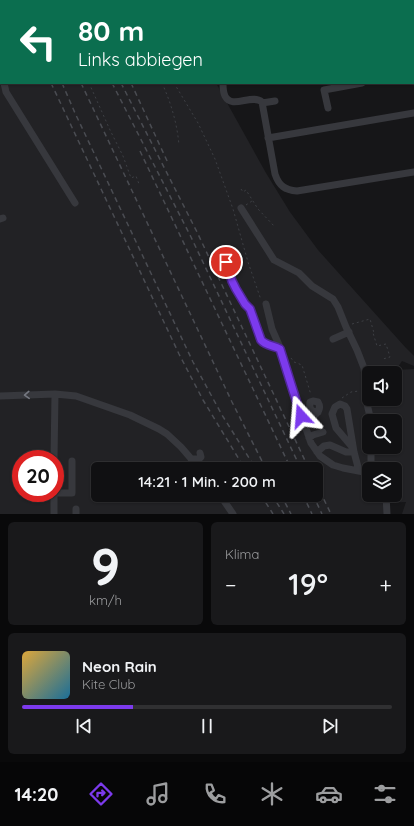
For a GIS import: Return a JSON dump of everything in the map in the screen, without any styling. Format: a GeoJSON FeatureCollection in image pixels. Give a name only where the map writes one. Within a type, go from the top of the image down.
{"type":"FeatureCollection","features":[{"type":"Feature","properties":{"kind":"street"},"geometry":{"type":"LineString","coordinates":[[4,84],[6,92],[75,203]]}},
{"type":"Feature","properties":{"kind":"street"},"geometry":{"type":"LineString","coordinates":[[223,84],[224,95],[227,100],[230,101],[237,102],[255,99],[262,103],[275,101]]}},
{"type":"Feature","properties":{"kind":"street"},"geometry":{"type":"LineString","coordinates":[[328,108],[324,90],[357,84]]}},
{"type":"Feature","properties":{"kind":"street"},"geometry":{"type":"LineString","coordinates":[[262,103],[276,178],[285,188],[297,191],[414,172]]}},
{"type":"Feature","properties":{"kind":"street"},"geometry":{"type":"LineString","coordinates":[[268,138],[414,113]]}},
{"type":"Feature","properties":{"kind":"street"},"geometry":{"type":"LineString","coordinates":[[241,208],[274,260],[299,272],[312,286],[329,296],[336,303],[363,366]]}},
{"type":"Feature","properties":{"kind":"street"},"geometry":{"type":"LineString","coordinates":[[226,262],[232,281],[240,297],[250,309],[261,340],[264,344],[275,346],[280,349]]}},
{"type":"Feature","properties":{"kind":"street"},"geometry":{"type":"LineString","coordinates":[[266,304],[272,329],[280,349],[303,422],[309,438],[317,452],[333,465],[362,472]]}},
{"type":"Feature","properties":{"kind":"street"},"geometry":{"type":"LineString","coordinates":[[333,339],[348,332]]}},
{"type":"Feature","properties":{"kind":"street"},"geometry":{"type":"LineString","coordinates":[[54,394],[54,450]]}},
{"type":"Feature","properties":{"kind":"street"},"geometry":{"type":"LineString","coordinates":[[0,396],[54,394],[76,396],[159,428],[171,437],[193,462]]}},
{"type":"Feature","properties":{"kind":"street"},"geometry":{"type":"LineString","coordinates":[[303,422],[310,419],[318,412],[320,408],[320,404],[316,400],[313,401]]}},
{"type":"Feature","properties":{"kind":"street"},"geometry":{"type":"LineString","coordinates":[[354,450],[336,428],[332,414],[333,410],[342,404],[346,409],[359,471]]}},
{"type":"Feature","properties":{"kind":"street"},"geometry":{"type":"LineString","coordinates":[[309,438],[323,432]]}},
{"type":"Feature","properties":{"kind":"street"},"geometry":{"type":"LineString","coordinates":[[317,452],[324,446],[330,445],[346,452],[354,450]]}},
{"type":"Feature","properties":{"kind":"street"},"geometry":{"type":"LineString","coordinates":[[190,459],[200,458],[200,453]]}},
{"type":"Feature","properties":{"kind":"street"},"geometry":{"type":"LineString","coordinates":[[64,493],[72,493],[72,461]]}},
{"type":"Feature","properties":{"kind":"street"},"geometry":{"type":"LineString","coordinates":[[54,502],[54,514]]}},
{"type":"Feature","properties":{"kind":"street"},"geometry":{"type":"LineString","coordinates":[[225,502],[233,514]]}},
{"type":"Feature","properties":{"kind":"street"},"geometry":{"type":"LineString","coordinates":[[386,502],[387,514]]}},
{"type":"Feature","properties":{"kind":"path"},"geometry":{"type":"LineString","coordinates":[[89,84],[132,178],[136,176],[139,184]]}},
{"type":"Feature","properties":{"kind":"path"},"geometry":{"type":"LineString","coordinates":[[162,84],[173,112],[179,145]]}},
{"type":"Feature","properties":{"kind":"path"},"geometry":{"type":"LineString","coordinates":[[175,84],[198,123],[215,159],[233,209],[261,302],[266,304]]}},
{"type":"Feature","properties":{"kind":"path"},"geometry":{"type":"LineString","coordinates":[[241,189],[243,192],[246,190],[258,209],[275,227]]}},
{"type":"Feature","properties":{"kind":"path"},"geometry":{"type":"LineString","coordinates":[[353,324],[370,319],[374,333],[372,333],[372,335],[376,346],[386,344],[390,357],[383,359]]}},
{"type":"Feature","properties":{"kind":"path"},"geometry":{"type":"LineString","coordinates":[[290,357],[294,362],[302,365],[313,401]]}},
{"type":"Feature","properties":{"kind":"path"},"geometry":{"type":"LineString","coordinates":[[337,406],[343,396],[362,389]]}},
{"type":"Feature","properties":{"kind":"shaded area"},"geometry":{"type":"Polygon","coordinates":[[[0,84],[217,84],[266,173],[290,212],[318,250],[414,356],[414,366],[402,361],[399,366],[362,366],[362,406],[402,406],[402,370],[414,369],[414,514],[402,514],[406,502],[384,503],[385,514],[0,514],[0,84]]]}},
{"type":"Feature","properties":{"kind":"railway"},"geometry":{"type":"LineString","coordinates":[[51,84],[179,354],[203,400],[241,462]]}},
{"type":"Feature","properties":{"kind":"railway"},"geometry":{"type":"LineString","coordinates":[[62,84],[193,362],[222,415],[252,462]]}},
{"type":"Feature","properties":{"kind":"railway"},"geometry":{"type":"LineString","coordinates":[[81,84],[232,402],[262,462]]}},
{"type":"Feature","properties":{"kind":"railway"},"geometry":{"type":"LineString","coordinates":[[113,84],[191,237],[298,462]]}},
{"type":"Feature","properties":{"kind":"railway"},"geometry":{"type":"LineString","coordinates":[[122,84],[197,232],[306,462]]}},
{"type":"Feature","properties":{"kind":"railway"},"geometry":{"type":"LineString","coordinates":[[131,84],[168,163]]}},
{"type":"Feature","properties":{"kind":"railway"},"geometry":{"type":"LineString","coordinates":[[140,151],[288,462]]}},
{"type":"Feature","properties":{"kind":"railway"},"geometry":{"type":"LineString","coordinates":[[323,497],[331,514]]}},
{"type":"Feature","properties":{"kind":"railway"},"geometry":{"type":"LineString","coordinates":[[265,502],[273,514]]}},
{"type":"Feature","properties":{"kind":"railway"},"geometry":{"type":"LineString","coordinates":[[276,502],[284,514]]}},
{"type":"Feature","properties":{"kind":"railway"},"geometry":{"type":"LineString","coordinates":[[285,502],[291,514]]}},
{"type":"Feature","properties":{"kind":"railway"},"geometry":{"type":"LineString","coordinates":[[306,502],[312,514]]}},
{"type":"Feature","properties":{"kind":"railway"},"geometry":{"type":"LineString","coordinates":[[316,502],[322,514]]}},
{"type":"Feature","properties":{"kind":"route"},"geometry":{"type":"LineString","coordinates":[[226,262],[232,281],[240,297],[250,309],[261,340],[264,344],[275,346],[280,349],[301,416]]}}]}
